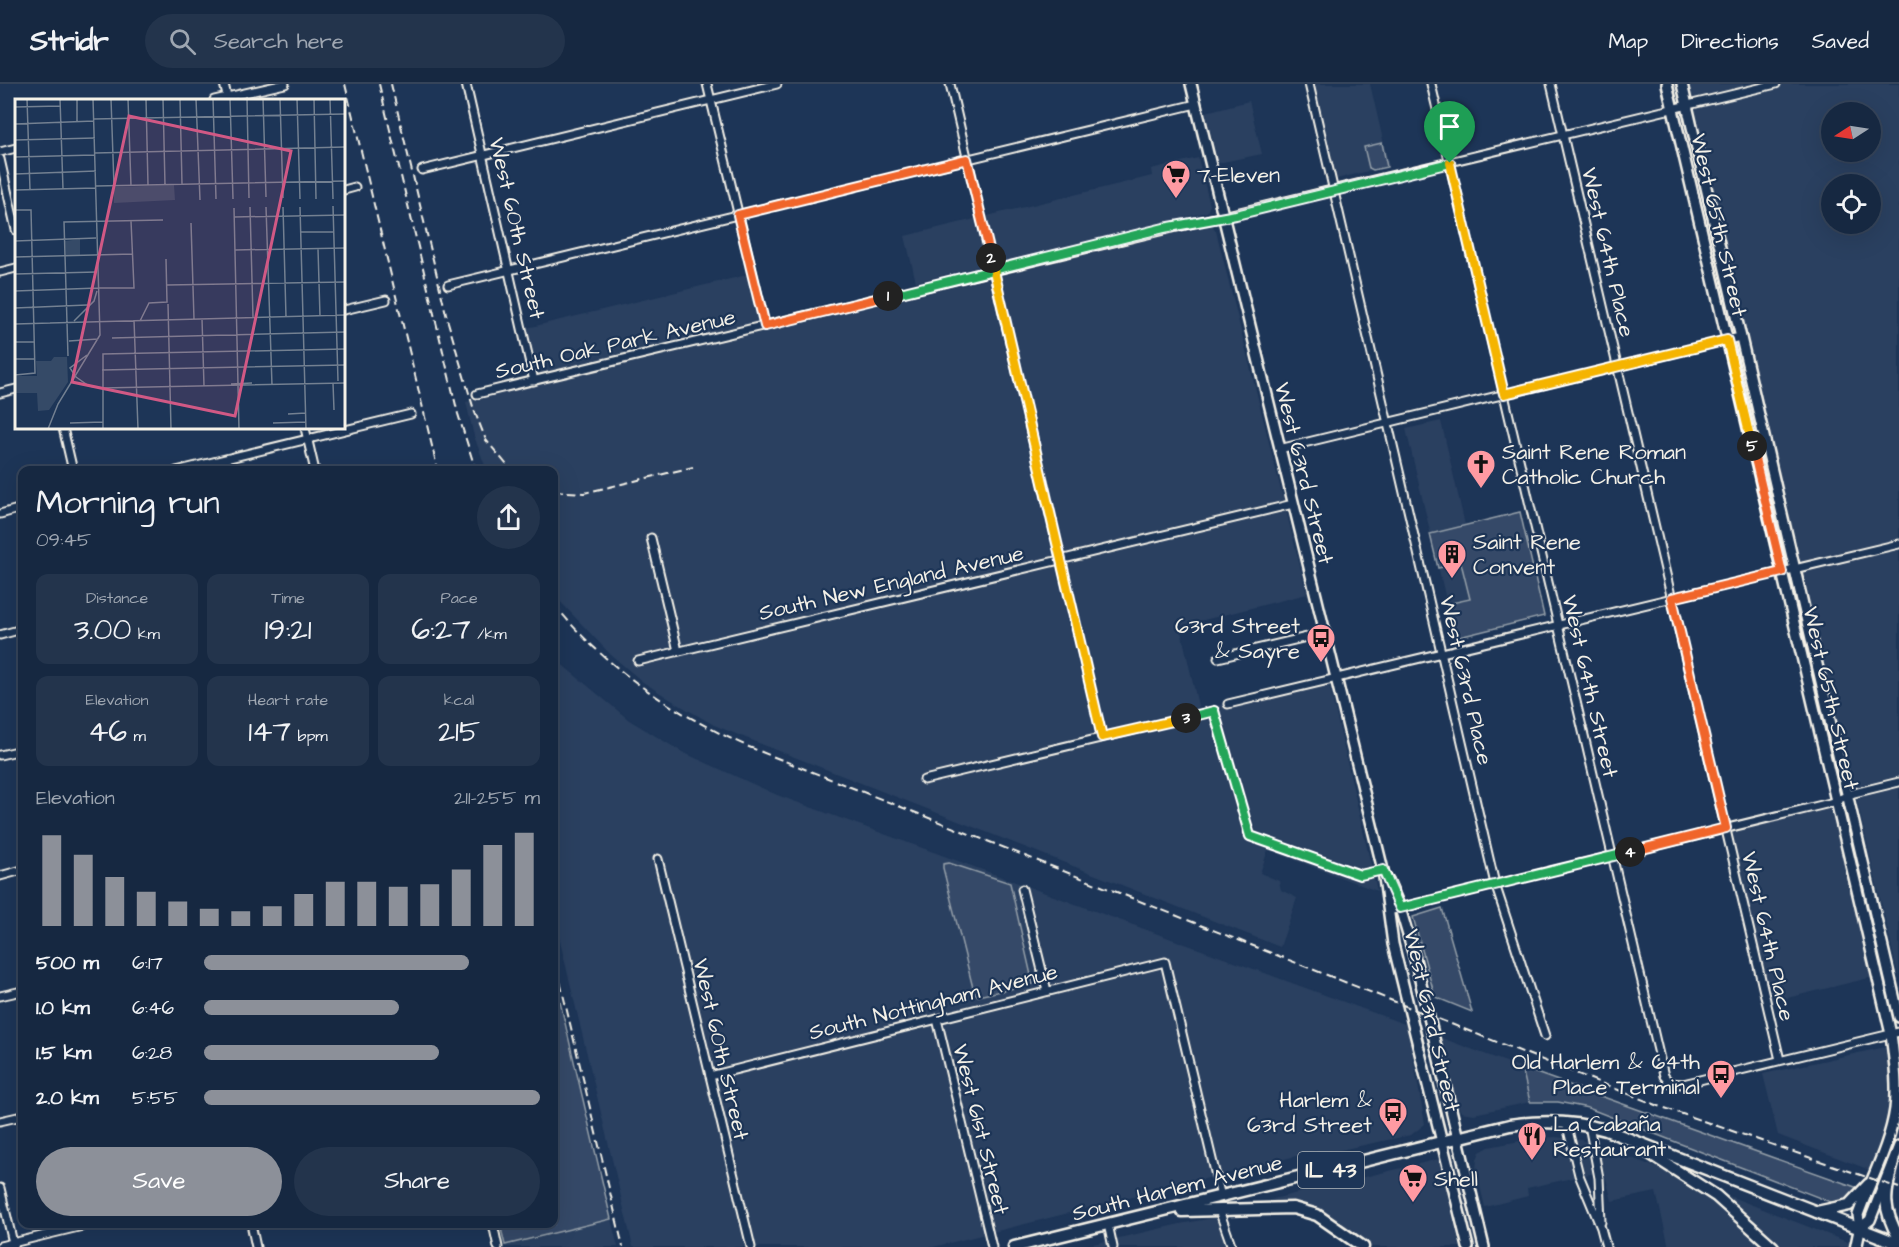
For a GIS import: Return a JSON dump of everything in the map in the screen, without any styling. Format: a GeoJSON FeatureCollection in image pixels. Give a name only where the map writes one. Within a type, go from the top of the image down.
{"type":"FeatureCollection","features":[{"type":"Feature","properties":{"kind":"main road","name":"South Harlem Avenue"},"geometry":{"type":"LineString","coordinates":[[1014,1247],[1510,1125],[1566,1122],[1588,1125],[1626,1138],[1899,1244]]}},
{"type":"Feature","properties":{"kind":"main road"},"geometry":{"type":"LineString","coordinates":[[1626,1138],[1716,1196],[1773,1247]]}},
{"type":"Feature","properties":{"kind":"main road"},"geometry":{"type":"LineString","coordinates":[[1893,1163],[1885,1203],[1886,1214],[1899,1238]]}},
{"type":"Feature","properties":{"kind":"main road"},"geometry":{"type":"LineString","coordinates":[[1817,1212],[1849,1204],[1869,1184]]}},
{"type":"Feature","properties":{"kind":"main road"},"geometry":{"type":"LineString","coordinates":[[1158,1212],[1281,1207],[1305,1211],[1330,1223],[1363,1247]]}},
{"type":"Feature","properties":{"kind":"main road"},"geometry":{"type":"LineString","coordinates":[[1856,1247],[1860,1228]]}},
{"type":"Feature","properties":{"kind":"street"},"geometry":{"type":"LineString","coordinates":[[224,84],[227,99],[285,84]]}},
{"type":"Feature","properties":{"kind":"street","name":"West 60th Street"},"geometry":{"type":"LineString","coordinates":[[466,84],[534,381]]}},
{"type":"Feature","properties":{"kind":"street"},"geometry":{"type":"LineString","coordinates":[[707,84],[765,326]]}},
{"type":"Feature","properties":{"kind":"street"},"geometry":{"type":"LineString","coordinates":[[422,170],[777,84]]}},
{"type":"Feature","properties":{"kind":"street"},"geometry":{"type":"LineString","coordinates":[[950,84],[1102,737]]}},
{"type":"Feature","properties":{"kind":"street","name":"West 63rd Street"},"geometry":{"type":"LineString","coordinates":[[1191,84],[1383,870],[1388,911],[1441,1143],[1468,1247]]}},
{"type":"Feature","properties":{"kind":"street","name":"West 63rd Place"},"geometry":{"type":"LineString","coordinates":[[1309,84],[1495,884],[1545,1036]]}},
{"type":"Feature","properties":{"kind":"street","name":"West 64th Street"},"geometry":{"type":"LineString","coordinates":[[1431,84],[1664,1076],[1670,1083],[1683,1084],[1780,1060]]}},
{"type":"Feature","properties":{"kind":"street","name":"West 64th Place"},"geometry":{"type":"LineString","coordinates":[[1551,84],[1780,1060]]}},
{"type":"Feature","properties":{"kind":"street","name":"West 65th Street"},"geometry":{"type":"LineString","coordinates":[[1667,84],[1836,801],[1895,1033],[1895,1109],[1858,1215],[1860,1228]]}},
{"type":"Feature","properties":{"kind":"street","name":"West 65th Street"},"geometry":{"type":"LineString","coordinates":[[1682,84],[1899,1017]]}},
{"type":"Feature","properties":{"kind":"street","name":"South Oak Park Avenue"},"geometry":{"type":"LineString","coordinates":[[477,394],[1776,84]]}},
{"type":"Feature","properties":{"kind":"street"},"geometry":{"type":"LineString","coordinates":[[448,285],[1196,104]]}},
{"type":"Feature","properties":{"kind":"street"},"geometry":{"type":"LineString","coordinates":[[0,152],[15,148]]}},
{"type":"Feature","properties":{"kind":"street"},"geometry":{"type":"LineString","coordinates":[[0,159],[15,226]]}},
{"type":"Feature","properties":{"kind":"street"},"geometry":{"type":"LineString","coordinates":[[345,190],[356,187]]}},
{"type":"Feature","properties":{"kind":"street"},"geometry":{"type":"LineString","coordinates":[[0,272],[15,268]]}},
{"type":"Feature","properties":{"kind":"street"},"geometry":{"type":"LineString","coordinates":[[345,310],[386,300]]}},
{"type":"Feature","properties":{"kind":"street"},"geometry":{"type":"LineString","coordinates":[[1279,449],[1740,336]]}},
{"type":"Feature","properties":{"kind":"street"},"geometry":{"type":"LineString","coordinates":[[0,393],[15,389]]}},
{"type":"Feature","properties":{"kind":"street"},"geometry":{"type":"LineString","coordinates":[[197,466],[411,414]]}},
{"type":"Feature","properties":{"kind":"street"},"geometry":{"type":"LineString","coordinates":[[63,429],[72,466]]}},
{"type":"Feature","properties":{"kind":"street"},"geometry":{"type":"LineString","coordinates":[[305,429],[314,466]]}},
{"type":"Feature","properties":{"kind":"street","name":"South New England Avenue"},"geometry":{"type":"LineString","coordinates":[[638,661],[1293,504]]}},
{"type":"Feature","properties":{"kind":"street"},"geometry":{"type":"LineString","coordinates":[[0,514],[18,509]]}},
{"type":"Feature","properties":{"kind":"street"},"geometry":{"type":"LineString","coordinates":[[651,538],[678,651]]}},
{"type":"Feature","properties":{"kind":"street"},"geometry":{"type":"LineString","coordinates":[[1227,704],[1899,544]]}},
{"type":"Feature","properties":{"kind":"street"},"geometry":{"type":"LineString","coordinates":[[0,635],[18,630]]}},
{"type":"Feature","properties":{"kind":"street"},"geometry":{"type":"LineString","coordinates":[[1218,658],[1324,633]]}},
{"type":"Feature","properties":{"kind":"street"},"geometry":{"type":"LineString","coordinates":[[924,780],[1214,711],[1250,836],[1360,875],[1383,870]]}},
{"type":"Feature","properties":{"kind":"street"},"geometry":{"type":"LineString","coordinates":[[0,755],[18,751]]}},
{"type":"Feature","properties":{"kind":"street"},"geometry":{"type":"LineString","coordinates":[[1388,911],[1836,801],[1899,782]]}},
{"type":"Feature","properties":{"kind":"street","name":"West 60th Street"},"geometry":{"type":"LineString","coordinates":[[658,859],[751,1247]]}},
{"type":"Feature","properties":{"kind":"street","name":"West 63rd Street"},"geometry":{"type":"LineString","coordinates":[[1383,870],[1400,908],[1415,959],[1484,1247]]}},
{"type":"Feature","properties":{"kind":"street"},"geometry":{"type":"LineString","coordinates":[[0,876],[18,871]]}},
{"type":"Feature","properties":{"kind":"street"},"geometry":{"type":"LineString","coordinates":[[1022,889],[1047,991]]}},
{"type":"Feature","properties":{"kind":"street","name":"South Nottingham Avenue"},"geometry":{"type":"LineString","coordinates":[[710,1076],[1165,962],[1221,1197]]}},
{"type":"Feature","properties":{"kind":"street"},"geometry":{"type":"LineString","coordinates":[[0,996],[18,992]]}},
{"type":"Feature","properties":{"kind":"street","name":"West 61st Street"},"geometry":{"type":"LineString","coordinates":[[937,1019],[992,1247]]}},
{"type":"Feature","properties":{"kind":"street"},"geometry":{"type":"LineString","coordinates":[[1780,1060],[1895,1033]]}},
{"type":"Feature","properties":{"kind":"street"},"geometry":{"type":"LineString","coordinates":[[0,1121],[18,1117]]}},
{"type":"Feature","properties":{"kind":"street"},"geometry":{"type":"LineString","coordinates":[[1566,1122],[1579,1175],[1601,1228],[1606,1247]]}},
{"type":"Feature","properties":{"kind":"street"},"geometry":{"type":"LineString","coordinates":[[1588,1125],[1599,1178],[1601,1228]]}},
{"type":"Feature","properties":{"kind":"street"},"geometry":{"type":"LineString","coordinates":[[1860,1228],[1870,1220],[1899,1146]]}},
{"type":"Feature","properties":{"kind":"street"},"geometry":{"type":"LineString","coordinates":[[0,1188],[13,1245]]}},
{"type":"Feature","properties":{"kind":"street"},"geometry":{"type":"LineString","coordinates":[[1219,1210],[1232,1247]]}},
{"type":"Feature","properties":{"kind":"street"},"geometry":{"type":"LineString","coordinates":[[1108,1224],[1113,1247]]}},
{"type":"Feature","properties":{"kind":"street"},"geometry":{"type":"LineString","coordinates":[[0,1246],[13,1245],[77,1228]]}},
{"type":"Feature","properties":{"kind":"street"},"geometry":{"type":"LineString","coordinates":[[252,1228],[256,1247]]}},
{"type":"Feature","properties":{"kind":"street"},"geometry":{"type":"LineString","coordinates":[[494,1228],[498,1247]]}},
{"type":"Feature","properties":{"kind":"shaded area"},"geometry":{"type":"Polygon","coordinates":[[[1314,84],[1370,84],[1389,166],[1336,179],[1314,84]]]}},
{"type":"Feature","properties":{"kind":"shaded area"},"geometry":{"type":"Polygon","coordinates":[[[1687,84],[1899,84],[1899,978],[1687,84]]]}},
{"type":"Feature","properties":{"kind":"shaded area"},"geometry":{"type":"Polygon","coordinates":[[[1249,101],[1262,154],[1218,163],[1206,112],[1249,101]]]}},
{"type":"Feature","properties":{"kind":"shaded area"},"geometry":{"type":"Polygon","coordinates":[[[1382,143],[1387,167],[1373,170],[1369,168],[1364,147],[1382,143]]]}},
{"type":"Feature","properties":{"kind":"shaded area"},"geometry":{"type":"Polygon","coordinates":[[[1198,158],[1210,205],[1207,212],[916,282],[905,236],[1152,176],[1151,169],[1198,158]]]}},
{"type":"Feature","properties":{"kind":"shaded area"},"geometry":{"type":"Polygon","coordinates":[[[1206,224],[1212,225],[1216,231],[1307,594],[1180,626],[1199,710],[1328,679],[1377,891],[1268,850],[1260,873],[1279,881],[1281,890],[1297,898],[1280,947],[714,725],[643,682],[611,655],[558,599],[558,466],[485,466],[474,436],[466,402],[1206,224]]]}},
{"type":"Feature","properties":{"kind":"shaded area"},"geometry":{"type":"Polygon","coordinates":[[[751,274],[762,320],[535,376],[523,329],[751,274]]]}},
{"type":"Feature","properties":{"kind":"shaded area"},"geometry":{"type":"Polygon","coordinates":[[[1441,421],[1465,525],[1520,512],[1544,616],[1455,638],[1406,429],[1441,421]]]}},
{"type":"Feature","properties":{"kind":"shaded area"},"geometry":{"type":"Polygon","coordinates":[[[1520,512],[1544,616],[1455,638],[1447,604],[1470,599],[1461,563],[1438,568],[1430,534],[1520,512]]]}},
{"type":"Feature","properties":{"kind":"shaded area"},"geometry":{"type":"Polygon","coordinates":[[[558,661],[629,720],[682,752],[777,795],[1407,1025],[1425,1124],[1411,1135],[1317,1155],[1316,1151],[933,1247],[633,1247],[558,933],[558,661]]]}},
{"type":"Feature","properties":{"kind":"shaded area"},"geometry":{"type":"Polygon","coordinates":[[[1834,807],[1873,977],[1771,1002],[1730,833],[1834,807]]]}},
{"type":"Feature","properties":{"kind":"shaded area"},"geometry":{"type":"Polygon","coordinates":[[[949,863],[1010,883],[1033,984],[978,996],[974,992],[943,868],[943,864],[949,863]]]}},
{"type":"Feature","properties":{"kind":"shaded area"},"geometry":{"type":"Polygon","coordinates":[[[1442,908],[1472,1012],[1435,997],[1413,917],[1442,908]]]}},
{"type":"Feature","properties":{"kind":"shaded area"},"geometry":{"type":"Polygon","coordinates":[[[558,993],[611,1219],[505,1245],[501,1228],[558,1228],[558,993]]]}},
{"type":"Feature","properties":{"kind":"shaded area"},"geometry":{"type":"Polygon","coordinates":[[[1439,1037],[1522,1068],[1530,1102],[1474,1114],[1461,1112],[1453,1095],[1439,1037]]]}},
{"type":"Feature","properties":{"kind":"shaded area"},"geometry":{"type":"Polygon","coordinates":[[[1899,1044],[1899,1181],[1778,1135],[1763,1074],[1899,1044]]]}},
{"type":"Feature","properties":{"kind":"shaded area"},"geometry":{"type":"Polygon","coordinates":[[[1522,1068],[1858,1188],[1852,1199],[1833,1203],[1588,1108],[1558,1102],[1530,1102],[1522,1068]]]}},
{"type":"Feature","properties":{"kind":"shaded area"},"geometry":{"type":"Polygon","coordinates":[[[1555,1137],[1581,1140],[1606,1148],[1860,1247],[1669,1247],[1656,1192],[1612,1201],[1604,1171],[1527,1188],[1528,1196],[1485,1207],[1476,1170],[1480,1152],[1489,1147],[1555,1137]]]}},
{"type":"Feature","properties":{"kind":"shaded area"},"geometry":{"type":"Polygon","coordinates":[[[1439,1159],[1460,1247],[1370,1247],[1349,1231],[1300,1205],[1269,1200],[1439,1159]]]}},
{"type":"Feature","properties":{"kind":"shaded area"},"geometry":{"type":"Polygon","coordinates":[[[1224,1216],[1232,1247],[1080,1247],[1180,1224],[1224,1216]]]}},
{"type":"Feature","properties":{"kind":"shaded area"},"geometry":{"type":"Polygon","coordinates":[[[611,1219],[618,1247],[505,1247],[505,1245],[611,1219]]]}},
{"type":"Feature","properties":{"kind":"railway"},"geometry":{"type":"LineString","coordinates":[[345,84],[437,466]]}},
{"type":"Feature","properties":{"kind":"railway"},"geometry":{"type":"LineString","coordinates":[[379,84],[458,414],[474,466]]}},
{"type":"Feature","properties":{"kind":"railway"},"geometry":{"type":"LineString","coordinates":[[391,84],[448,322],[474,410],[486,440],[508,466]]}},
{"type":"Feature","properties":{"kind":"railway"},"geometry":{"type":"LineString","coordinates":[[558,491],[584,493],[693,467]]}},
{"type":"Feature","properties":{"kind":"railway"},"geometry":{"type":"LineString","coordinates":[[558,609],[596,649],[642,687],[694,719],[749,747],[1659,1106],[1899,1188]]}},
{"type":"Feature","properties":{"kind":"railway"},"geometry":{"type":"LineString","coordinates":[[558,973],[623,1247]]}},
{"type":"Feature","properties":{"kind":"place","name":"7-Eleven"},"geometry":{"type":"Point","coordinates":[1176,200]}},
{"type":"Feature","properties":{"kind":"place","name":"Saint Rene Roman Catholic Church"},"geometry":{"type":"Point","coordinates":[1481,490]}},
{"type":"Feature","properties":{"kind":"place","name":"Saint Rene Convent"},"geometry":{"type":"Point","coordinates":[1452,580]}},
{"type":"Feature","properties":{"kind":"place","name":"63rd Street & Sayre"},"geometry":{"type":"Point","coordinates":[1321,664]}},
{"type":"Feature","properties":{"kind":"place","name":"Old Harlem & 64th Place Terminal"},"geometry":{"type":"Point","coordinates":[1721,1100]}},
{"type":"Feature","properties":{"kind":"place","name":"Harlem & 63rd Street"},"geometry":{"type":"Point","coordinates":[1393,1138]}},
{"type":"Feature","properties":{"kind":"place","name":"La Cabaña Restaurant"},"geometry":{"type":"Point","coordinates":[1532,1162]}},
{"type":"Feature","properties":{"kind":"place","name":"Shell"},"geometry":{"type":"Point","coordinates":[1413,1204]}},
{"type":"Feature","properties":{"kind":"route"},"geometry":{"type":"LineString","coordinates":[[1450,163],[1236,215],[1164,228],[993,271],[986,273],[765,326],[738,215],[967,159],[993,271],[1002,305],[1102,737],[1214,711],[1250,836],[1360,875],[1383,870],[1400,908],[1726,828],[1672,598],[1782,572],[1727,340],[1504,394],[1450,163]]}}]}
